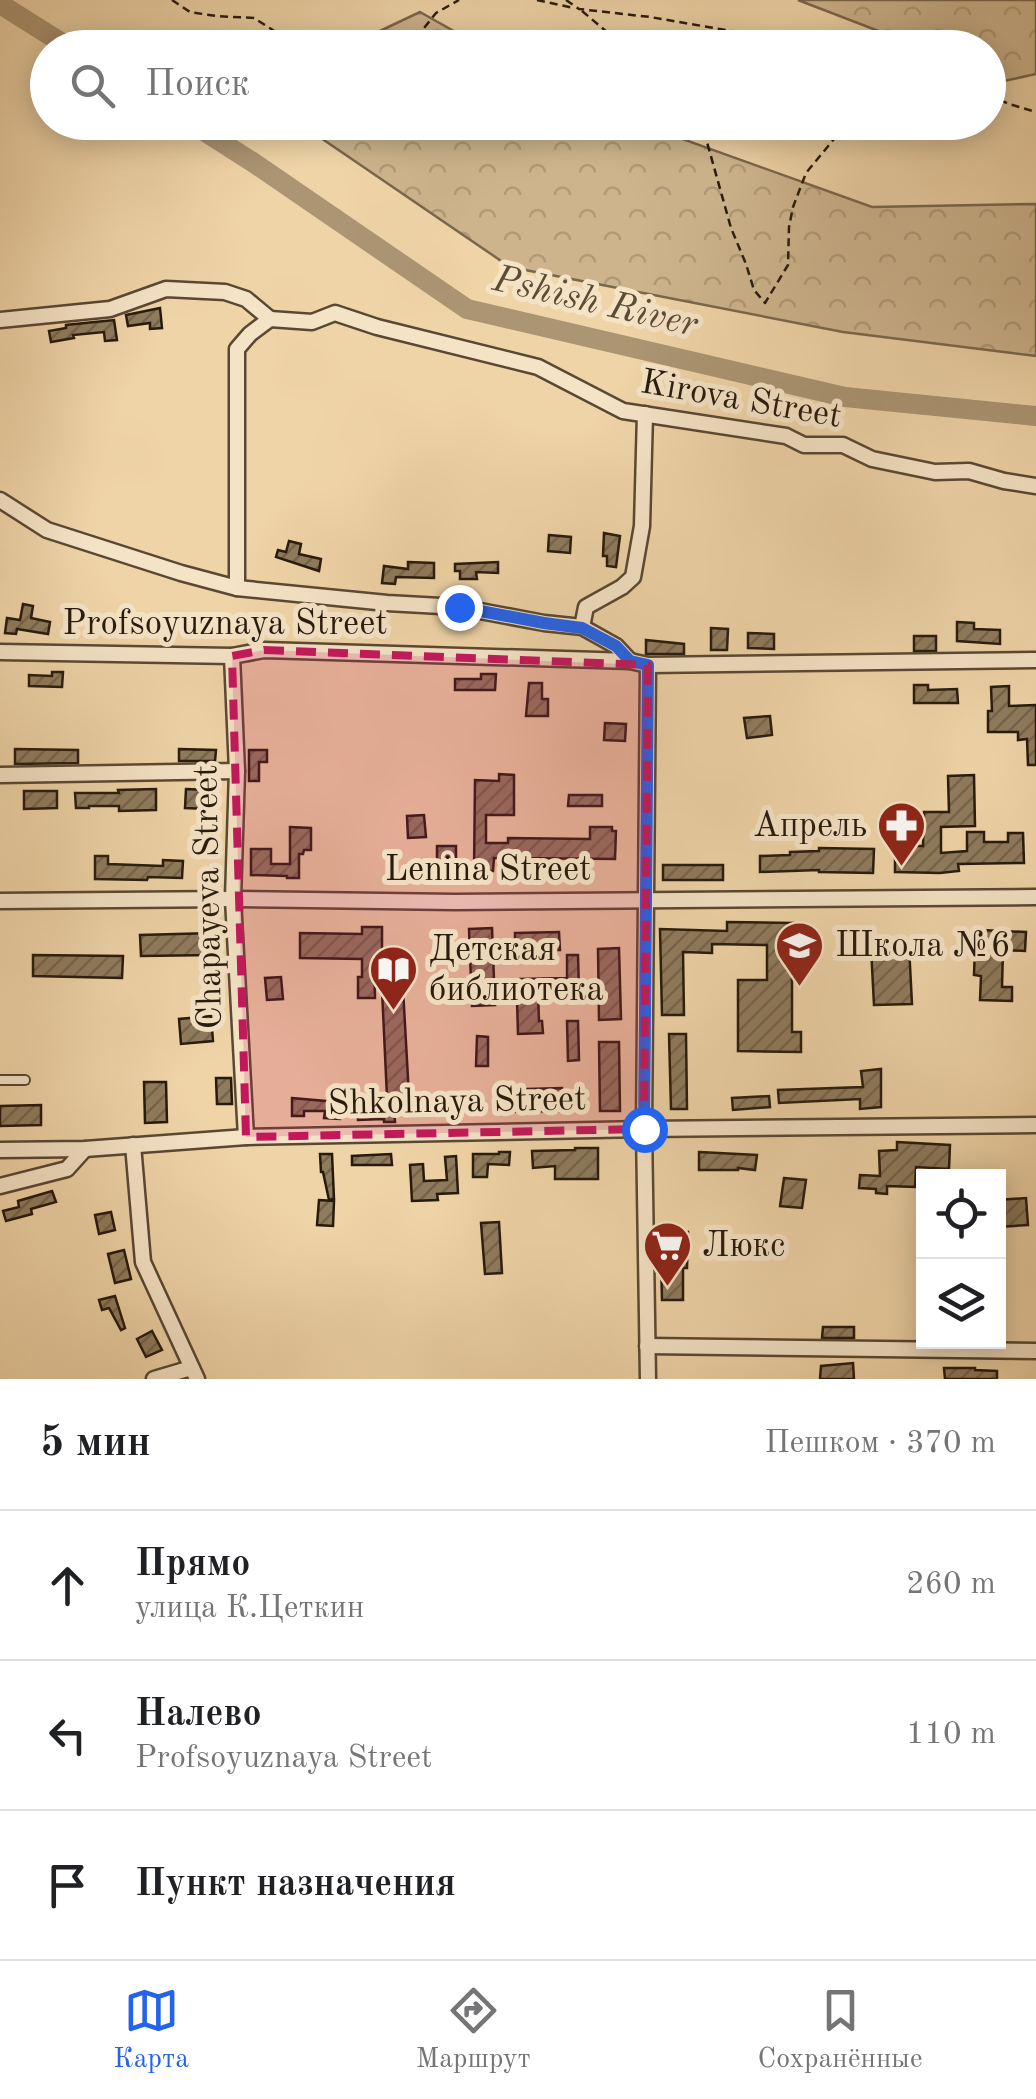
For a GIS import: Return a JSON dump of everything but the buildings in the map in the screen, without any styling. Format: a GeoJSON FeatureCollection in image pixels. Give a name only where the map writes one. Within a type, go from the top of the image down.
{"type":"FeatureCollection","features":[{"type":"Feature","properties":{"kind":"street"},"geometry":{"type":"LineString","coordinates":[[0,320],[110,308],[166,289],[225,292],[246,299],[270,318],[237,349],[237,588]]}},
{"type":"Feature","properties":{"kind":"street","name":"Kirova Street"},"geometry":{"type":"LineString","coordinates":[[270,318],[312,322],[335,313],[538,367],[623,411],[786,436],[804,445],[843,444],[872,459],[1036,486]]}},
{"type":"Feature","properties":{"kind":"street"},"geometry":{"type":"LineString","coordinates":[[582,628],[586,606],[633,577],[642,526],[645,414]]}},
{"type":"Feature","properties":{"kind":"street","name":"Profsoyuznaya Street"},"geometry":{"type":"LineString","coordinates":[[0,500],[47,530],[237,588],[459,607],[582,628],[616,646],[630,661]]}},
{"type":"Feature","properties":{"kind":"street","name":"Profsoyuznaya Street"},"geometry":{"type":"LineString","coordinates":[[0,652],[232,656],[264,650],[630,661],[648,665],[1036,660]]}},
{"type":"Feature","properties":{"kind":"street","name":"Chapayeva Street"},"geometry":{"type":"LineString","coordinates":[[232,656],[237,771],[234,898],[246,1136]]}},
{"type":"Feature","properties":{"kind":"street"},"geometry":{"type":"LineString","coordinates":[[648,665],[644,1129],[648,1379]]}},
{"type":"Feature","properties":{"kind":"street"},"geometry":{"type":"LineString","coordinates":[[0,774],[237,771]]}},
{"type":"Feature","properties":{"kind":"street","name":"Lenina Street"},"geometry":{"type":"LineString","coordinates":[[0,901],[1036,897]]}},
{"type":"Feature","properties":{"kind":"street","name":"Shkolnaya Street"},"geometry":{"type":"LineString","coordinates":[[0,1150],[85,1149],[246,1136],[1036,1125]]}},
{"type":"Feature","properties":{"kind":"street"},"geometry":{"type":"LineString","coordinates":[[133,1146],[142,1262],[194,1374],[154,1379]]}},
{"type":"Feature","properties":{"kind":"street"},"geometry":{"type":"LineString","coordinates":[[0,1186],[68,1170],[85,1149]]}},
{"type":"Feature","properties":{"kind":"street"},"geometry":{"type":"LineString","coordinates":[[647,1346],[1036,1351]]}},
{"type":"Feature","properties":{"kind":"lane"},"geometry":{"type":"LineString","coordinates":[[0,1080],[25,1080]]}},
{"type":"Feature","properties":{"kind":"path"},"geometry":{"type":"LineString","coordinates":[[172,0],[190,12],[254,18],[273,30]]}},
{"type":"Feature","properties":{"kind":"path"},"geometry":{"type":"LineString","coordinates":[[422,30],[436,13],[459,0]]}},
{"type":"Feature","properties":{"kind":"path"},"geometry":{"type":"LineString","coordinates":[[537,0],[725,30]]}},
{"type":"Feature","properties":{"kind":"path"},"geometry":{"type":"LineString","coordinates":[[566,0],[604,30]]}},
{"type":"Feature","properties":{"kind":"path"},"geometry":{"type":"LineString","coordinates":[[1006,103],[1036,112]]}},
{"type":"Feature","properties":{"kind":"path"},"geometry":{"type":"LineString","coordinates":[[706,140],[731,228],[754,290],[765,304],[788,265],[788,227],[806,172],[833,140]]}},
{"type":"Feature","properties":{"kind":"highlighted area"},"geometry":{"type":"Polygon","coordinates":[[[264,650],[648,665],[644,1129],[246,1137],[232,656],[264,650]]]}},
{"type":"Feature","properties":{"kind":"green space"},"geometry":{"type":"Polygon","coordinates":[[[798,0],[1036,0],[1036,74],[1006,81],[1006,30],[876,30],[798,0]]]}},
{"type":"Feature","properties":{"kind":"green space"},"geometry":{"type":"Polygon","coordinates":[[[420,12],[452,30],[382,30],[420,12]]]}},
{"type":"Feature","properties":{"kind":"green space"},"geometry":{"type":"Polygon","coordinates":[[[324,140],[685,140],[872,207],[1036,204],[1036,356],[843,332],[510,267],[324,140]]]}},
{"type":"Feature","properties":{"kind":"waterway","name":"Pshish River"},"geometry":{"type":"LineString","coordinates":[[0,4],[41,30]]}},
{"type":"Feature","properties":{"kind":"waterway","name":"Pshish River"},"geometry":{"type":"LineString","coordinates":[[218,140],[467,309],[845,397],[1036,416]]}},
{"type":"Feature","properties":{"kind":"place","name":"Апрель"},"geometry":{"type":"Point","coordinates":[902,868]}},
{"type":"Feature","properties":{"kind":"place","name":"Школа №6"},"geometry":{"type":"Point","coordinates":[800,988]}},
{"type":"Feature","properties":{"kind":"place","name":"Детская библиотека"},"geometry":{"type":"Point","coordinates":[394,1012]}},
{"type":"Feature","properties":{"kind":"place","name":"Люкс"},"geometry":{"type":"Point","coordinates":[667,1288]}},
{"type":"Feature","properties":{"kind":"route"},"geometry":{"type":"LineString","coordinates":[[459,607],[582,628],[616,646],[630,661],[648,665],[644,1129]]}}]}
